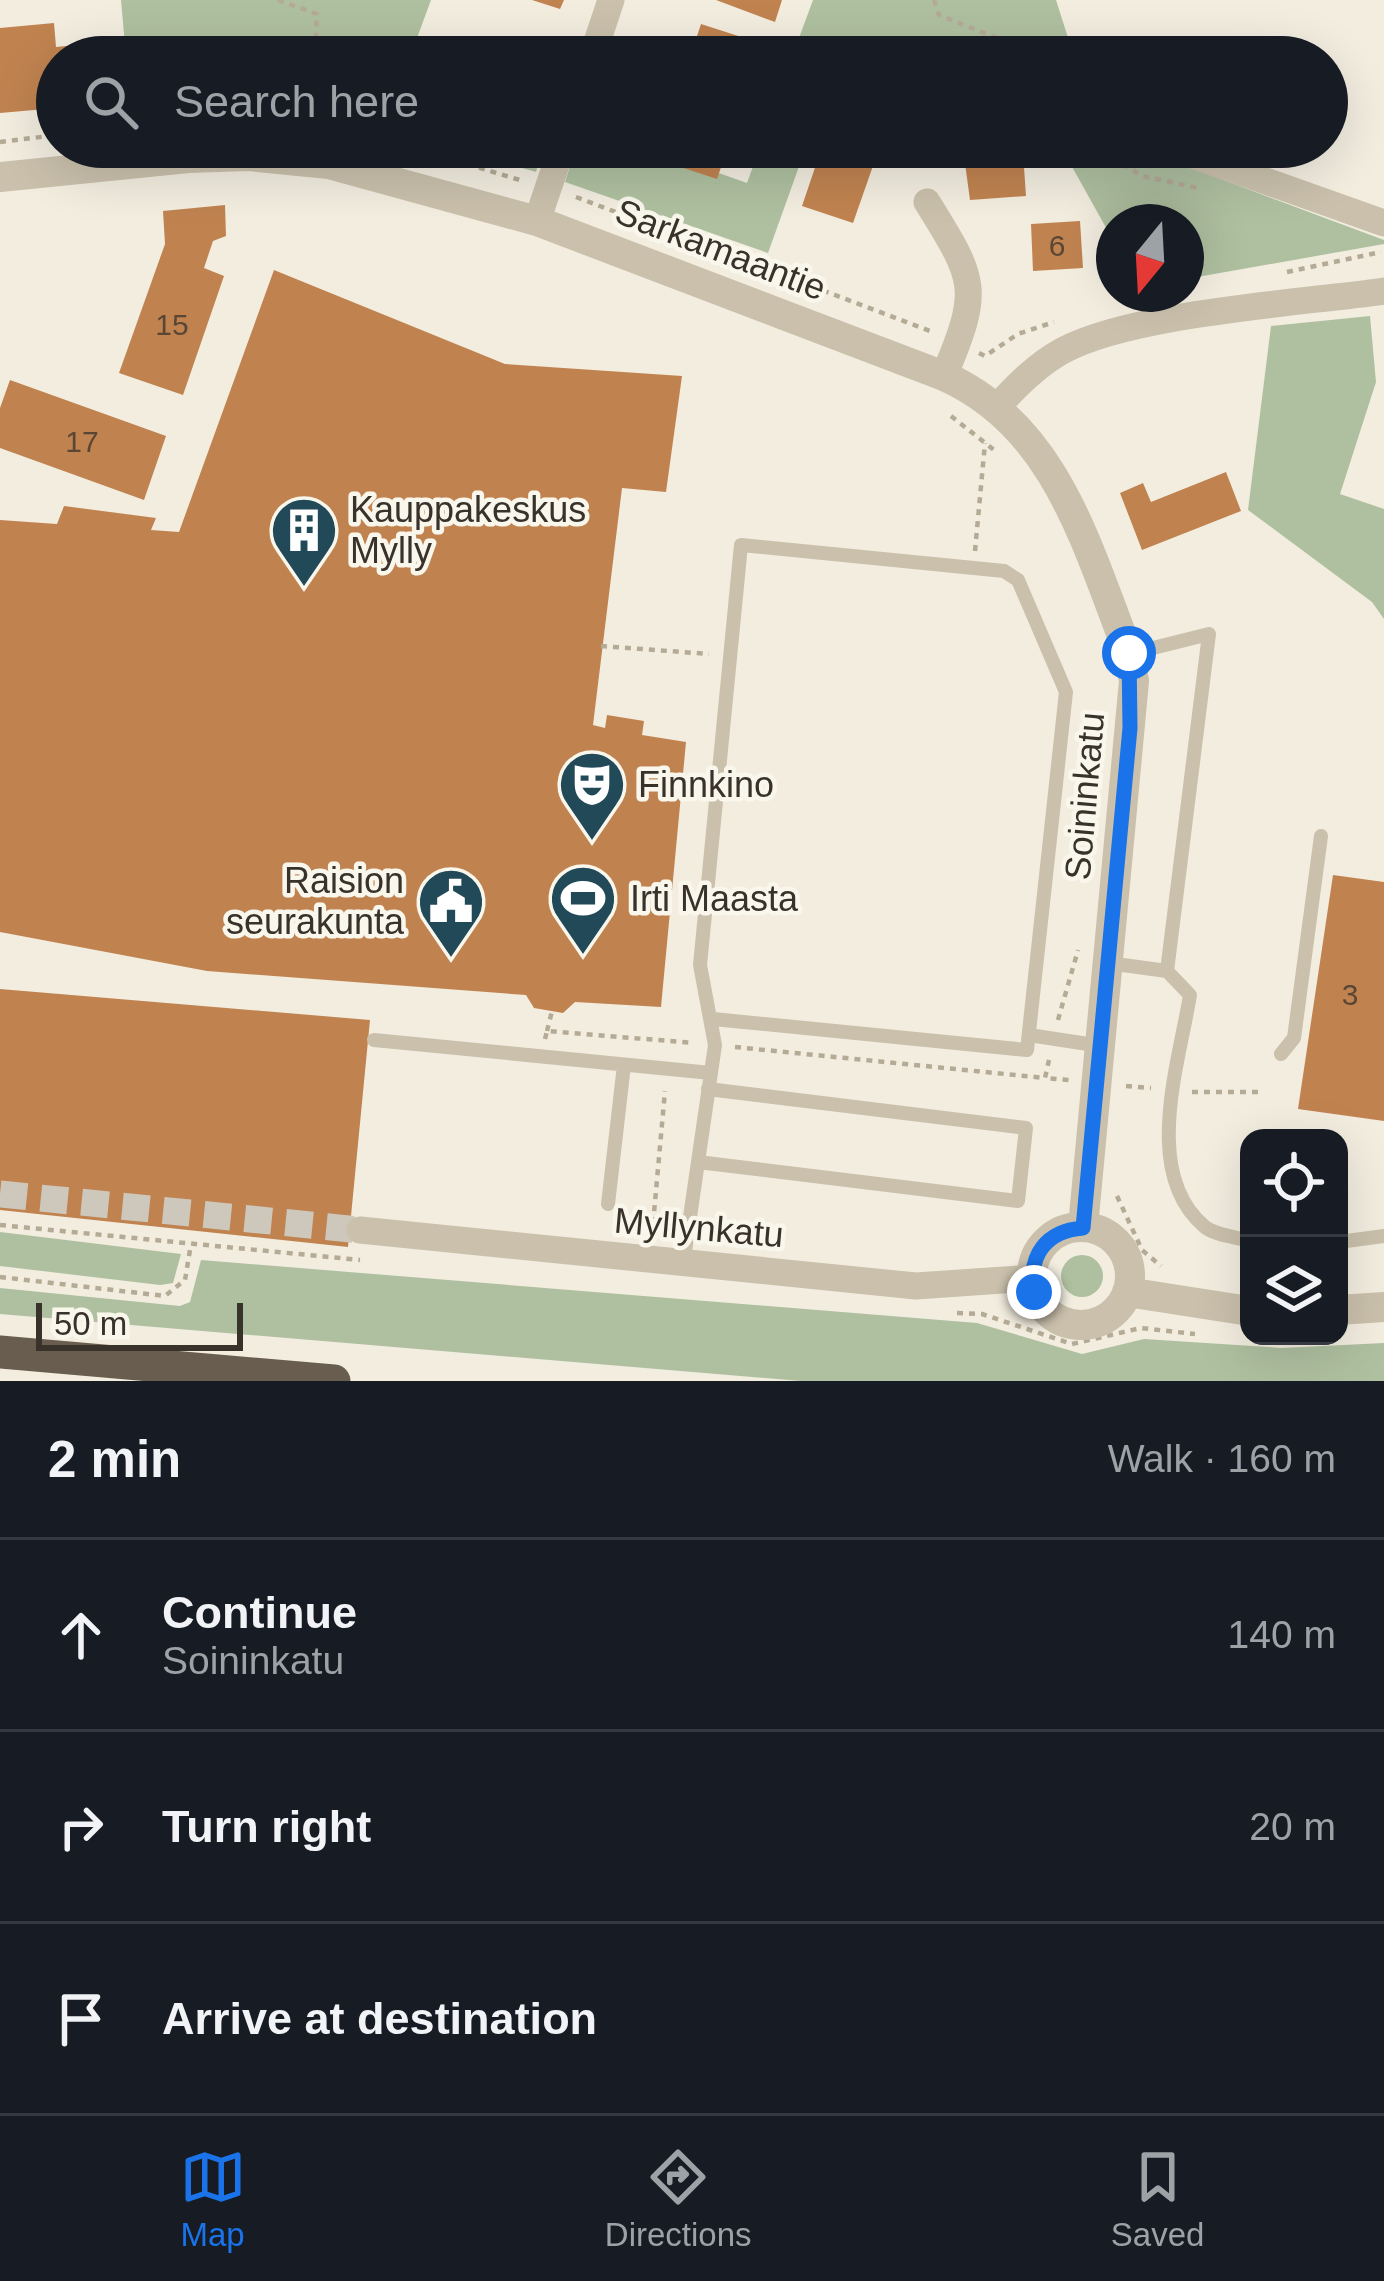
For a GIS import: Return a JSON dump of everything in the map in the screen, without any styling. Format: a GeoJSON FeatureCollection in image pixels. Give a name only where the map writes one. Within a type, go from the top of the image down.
{"type":"FeatureCollection","features":[{"type":"Feature","properties":{"kind":"highway"},"geometry":{"type":"LineString","coordinates":[[0,1352],[334,1381]]}},
{"type":"Feature","properties":{"kind":"street"},"geometry":{"type":"LineString","coordinates":[[599,36],[611,0]]}},
{"type":"Feature","properties":{"kind":"street","name":"Sarkamaantie"},"geometry":{"type":"LineString","coordinates":[[0,177],[89,168]]}},
{"type":"Feature","properties":{"kind":"street","name":"Sarkamaantie"},"geometry":{"type":"LineString","coordinates":[[342,168],[450,193],[537,221],[939,391],[998,406]]}},
{"type":"Feature","properties":{"kind":"street"},"geometry":{"type":"LineString","coordinates":[[537,221],[555,168]]}},
{"type":"Feature","properties":{"kind":"street"},"geometry":{"type":"LineString","coordinates":[[1228,168],[1384,223]]}},
{"type":"Feature","properties":{"kind":"street"},"geometry":{"type":"LineString","coordinates":[[927,202],[972,292],[939,391]]}},
{"type":"Feature","properties":{"kind":"street"},"geometry":{"type":"LineString","coordinates":[[998,406],[1023,378],[1062,351],[1106,335],[1384,291]]}},
{"type":"Feature","properties":{"kind":"street","name":"Soininkatu"},"geometry":{"type":"LineString","coordinates":[[998,406],[1028,438],[1064,491],[1129,653],[1133,681],[1083,1228]]}},
{"type":"Feature","properties":{"kind":"street"},"geometry":{"type":"LineString","coordinates":[[1083,1228],[1098,1230],[1121,1249],[1130,1277],[1127,1292],[1108,1317],[1076,1325],[1040,1305],[1032,1277],[1034,1262],[1052,1236],[1083,1228]]}},
{"type":"Feature","properties":{"kind":"street","name":"Myllynkatu"},"geometry":{"type":"LineString","coordinates":[[360,1230],[916,1286],[1032,1277]]}},
{"type":"Feature","properties":{"kind":"street"},"geometry":{"type":"LineString","coordinates":[[1127,1292],[1240,1310]]}},
{"type":"Feature","properties":{"kind":"street"},"geometry":{"type":"LineString","coordinates":[[1348,1309],[1384,1307]]}},
{"type":"Feature","properties":{"kind":"lane"},"geometry":{"type":"LineString","coordinates":[[683,1265],[715,1045],[700,965],[741,545],[1004,571],[1018,580],[1066,692],[1027,1050],[713,1019]]}},
{"type":"Feature","properties":{"kind":"lane"},"geometry":{"type":"LineString","coordinates":[[1129,653],[1208,634],[1167,971]]}},
{"type":"Feature","properties":{"kind":"lane"},"geometry":{"type":"LineString","coordinates":[[1281,1054],[1294,1038],[1322,836]]}},
{"type":"Feature","properties":{"kind":"lane"},"geometry":{"type":"LineString","coordinates":[[1108,963],[1167,971],[1190,994],[1168,1142],[1175,1187],[1206,1228],[1240,1238]]}},
{"type":"Feature","properties":{"kind":"lane"},"geometry":{"type":"LineString","coordinates":[[1028,1035],[1101,1046]]}},
{"type":"Feature","properties":{"kind":"lane"},"geometry":{"type":"LineString","coordinates":[[374,1040],[667,1069],[709,1081],[1026,1127],[1018,1201],[698,1162]]}},
{"type":"Feature","properties":{"kind":"lane"},"geometry":{"type":"LineString","coordinates":[[608,1204],[624,1065]]}},
{"type":"Feature","properties":{"kind":"lane"},"geometry":{"type":"LineString","coordinates":[[1348,1241],[1384,1236]]}},
{"type":"Feature","properties":{"kind":"path"},"geometry":{"type":"LineString","coordinates":[[278,0],[317,14],[315,36]]}},
{"type":"Feature","properties":{"kind":"path"},"geometry":{"type":"LineString","coordinates":[[934,0],[939,15],[992,36]]}},
{"type":"Feature","properties":{"kind":"path"},"geometry":{"type":"LineString","coordinates":[[0,142],[36,138]]}},
{"type":"Feature","properties":{"kind":"path"},"geometry":{"type":"LineString","coordinates":[[482,168],[548,187],[985,356],[1018,334],[1059,321]]}},
{"type":"Feature","properties":{"kind":"path"},"geometry":{"type":"LineString","coordinates":[[1273,275],[1384,251]]}},
{"type":"Feature","properties":{"kind":"path"},"geometry":{"type":"LineString","coordinates":[[939,391],[1003,457]]}},
{"type":"Feature","properties":{"kind":"path"},"geometry":{"type":"LineString","coordinates":[[973,568],[985,442]]}},
{"type":"Feature","properties":{"kind":"path"},"geometry":{"type":"LineString","coordinates":[[601,646],[730,656]]}},
{"type":"Feature","properties":{"kind":"path"},"geometry":{"type":"LineString","coordinates":[[1045,1078],[1079,946]]}},
{"type":"Feature","properties":{"kind":"path"},"geometry":{"type":"LineString","coordinates":[[547,1031],[552,1011]]}},
{"type":"Feature","properties":{"kind":"path"},"geometry":{"type":"LineString","coordinates":[[650,1262],[670,1041]]}},
{"type":"Feature","properties":{"kind":"path"},"geometry":{"type":"LineString","coordinates":[[715,1045],[1097,1083]]}},
{"type":"Feature","properties":{"kind":"path"},"geometry":{"type":"LineString","coordinates":[[1115,1176],[1123,1217],[1142,1250],[1162,1268]]}},
{"type":"Feature","properties":{"kind":"path"},"geometry":{"type":"LineString","coordinates":[[0,1276],[165,1297],[185,1280],[191,1244]]}},
{"type":"Feature","properties":{"kind":"green space"},"geometry":{"type":"Polygon","coordinates":[[[121,0],[431,0],[418,36],[124,36],[121,0]]]}},
{"type":"Feature","properties":{"kind":"green space"},"geometry":{"type":"Polygon","coordinates":[[[813,0],[1056,0],[1067,36],[800,36],[813,0]]]}},
{"type":"Feature","properties":{"kind":"green space"},"geometry":{"type":"Polygon","coordinates":[[[569,168],[704,168],[747,183],[752,168],[798,168],[768,253],[565,182],[569,168]]]}},
{"type":"Feature","properties":{"kind":"green space"},"geometry":{"type":"Polygon","coordinates":[[[1073,168],[1191,168],[1384,240],[1384,244],[1204,276],[1204,204],[1096,204],[1096,210],[1073,168]]]}},
{"type":"Feature","properties":{"kind":"green space"},"geometry":{"type":"Polygon","coordinates":[[[1370,316],[1376,382],[1340,494],[1384,509],[1384,619],[1372,602],[1248,510],[1271,326],[1370,316]]]}},
{"type":"Feature","properties":{"kind":"green space"},"geometry":{"type":"Polygon","coordinates":[[[0,1232],[181,1254],[173,1283],[160,1285],[0,1266],[0,1232]]]}},
{"type":"Feature","properties":{"kind":"green space"},"geometry":{"type":"Polygon","coordinates":[[[1082,1255],[1097,1261],[1103,1276],[1097,1291],[1082,1297],[1067,1291],[1061,1276],[1067,1261],[1082,1255]]]}},
{"type":"Feature","properties":{"kind":"green space"},"geometry":{"type":"Polygon","coordinates":[[[201,1260],[977,1323],[1082,1354],[1144,1339],[1282,1348],[1384,1343],[1384,1381],[801,1381],[0,1314],[0,1288],[180,1306],[190,1302],[201,1260]]]}},
{"type":"Feature","properties":{"kind":"building"},"geometry":{"type":"Polygon","coordinates":[[[532,0],[564,0],[560,9],[532,0]]]}},
{"type":"Feature","properties":{"kind":"building"},"geometry":{"type":"Polygon","coordinates":[[[716,0],[782,0],[775,22],[716,0]]]}},
{"type":"Feature","properties":{"kind":"building"},"geometry":{"type":"Polygon","coordinates":[[[54,23],[55,36],[36,36],[36,110],[0,113],[0,28],[54,23]]]}},
{"type":"Feature","properties":{"kind":"building"},"geometry":{"type":"Polygon","coordinates":[[[701,24],[738,36],[697,36],[701,24]]]}},
{"type":"Feature","properties":{"kind":"building"},"geometry":{"type":"Polygon","coordinates":[[[683,168],[721,168],[717,179],[683,168]]]}},
{"type":"Feature","properties":{"kind":"building"},"geometry":{"type":"Polygon","coordinates":[[[815,168],[872,168],[853,223],[802,206],[815,168]]]}},
{"type":"Feature","properties":{"kind":"building"},"geometry":{"type":"Polygon","coordinates":[[[966,168],[1024,168],[1026,196],[970,200],[966,168]]]}},
{"type":"Feature","properties":{"kind":"building"},"geometry":{"type":"Polygon","coordinates":[[[225,205],[226,236],[213,241],[204,268],[224,276],[183,395],[119,373],[165,244],[163,211],[225,205]]]}},
{"type":"Feature","properties":{"kind":"building"},"geometry":{"type":"Polygon","coordinates":[[[1080,221],[1083,268],[1033,271],[1031,224],[1080,221]]]}},
{"type":"Feature","properties":{"kind":"building","name":"Kauppakeskus Mylly"},"geometry":{"type":"Polygon","coordinates":[[[274,270],[505,364],[682,376],[666,492],[622,488],[593,725],[605,728],[607,715],[644,721],[642,735],[686,742],[661,1007],[575,1002],[563,1013],[534,1008],[526,995],[207,971],[0,932],[0,520],[57,524],[64,506],[156,518],[151,530],[179,532],[274,270]]]}},
{"type":"Feature","properties":{"kind":"building"},"geometry":{"type":"Polygon","coordinates":[[[10,380],[166,436],[144,500],[0,448],[0,408],[10,380]]]}},
{"type":"Feature","properties":{"kind":"building"},"geometry":{"type":"Polygon","coordinates":[[[1226,472],[1241,511],[1142,550],[1120,493],[1143,483],[1151,502],[1226,472]]]}},
{"type":"Feature","properties":{"kind":"building"},"geometry":{"type":"Polygon","coordinates":[[[1333,875],[1384,882],[1384,1121],[1298,1109],[1333,875]]]}},
{"type":"Feature","properties":{"kind":"building"},"geometry":{"type":"Polygon","coordinates":[[[0,989],[370,1020],[348,1247],[0,1210],[0,989]]]}},
{"type":"Feature","properties":{"kind":"tunnel"},"geometry":{"type":"LineString","coordinates":[[0,1194],[360,1230]]}},
{"type":"Feature","properties":{"kind":"place","name":"Kauppakeskus Mylly"},"geometry":{"type":"Point","coordinates":[304,589]}},
{"type":"Feature","properties":{"kind":"place","name":"Finnkino"},"geometry":{"type":"Point","coordinates":[592,843]}},
{"type":"Feature","properties":{"kind":"place","name":"Irti Maasta"},"geometry":{"type":"Point","coordinates":[583,957]}},
{"type":"Feature","properties":{"kind":"place","name":"Raision seurakunta"},"geometry":{"type":"Point","coordinates":[451,960]}},
{"type":"Feature","properties":{"kind":"route"},"geometry":{"type":"LineString","coordinates":[[1034,1292],[1034,1262],[1041,1247],[1067,1229],[1083,1228],[1130,728],[1133,681],[1129,653]]}}]}
